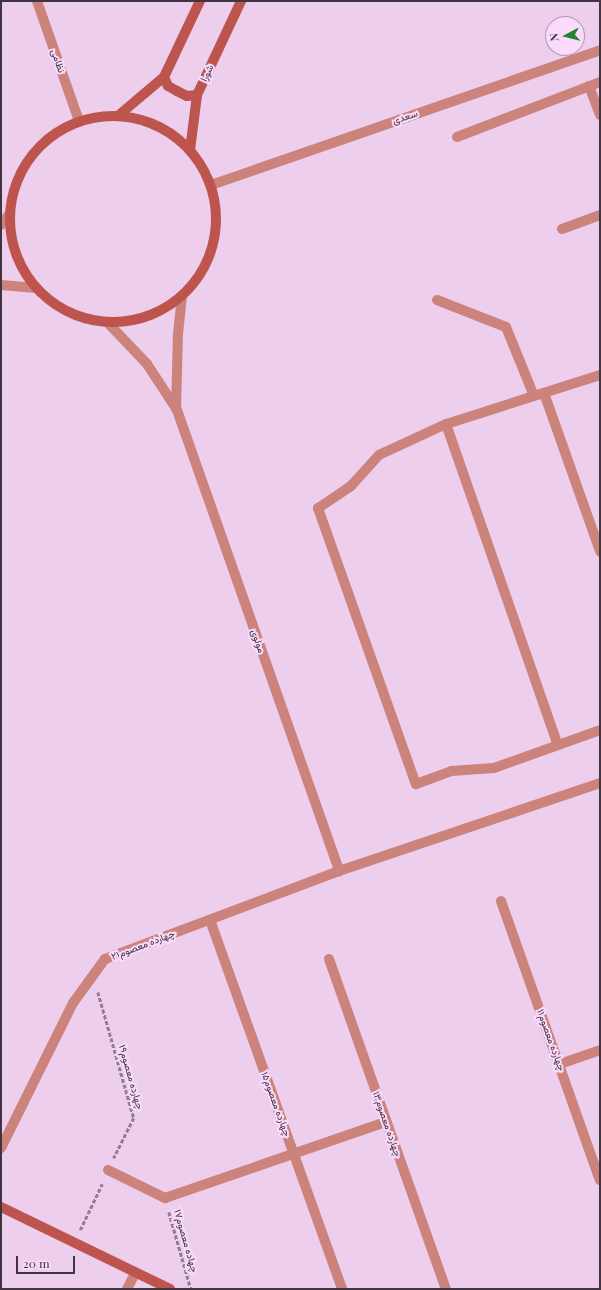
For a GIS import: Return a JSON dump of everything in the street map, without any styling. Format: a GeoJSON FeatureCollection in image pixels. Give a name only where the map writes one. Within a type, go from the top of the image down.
{"type":"FeatureCollection","features":[{"type":"Feature","properties":{"kind":"street","name":"نظامی"},"geometry":{"type":"LineString","coordinates":[[37,1],[79,121]]}},
{"type":"Feature","properties":{"kind":"street"},"geometry":{"type":"LineString","coordinates":[[119,115],[164,77],[200,1]]}},
{"type":"Feature","properties":{"kind":"street","name":"شورا"},"geometry":{"type":"LineString","coordinates":[[190,150],[197,95],[241,1]]}},
{"type":"Feature","properties":{"kind":"street","name":"سعدی"},"geometry":{"type":"LineString","coordinates":[[211,185],[600,50]]}},
{"type":"Feature","properties":{"kind":"street"},"geometry":{"type":"LineString","coordinates":[[164,77],[168,86],[177,91],[187,96],[197,95]]}},
{"type":"Feature","properties":{"kind":"street"},"geometry":{"type":"LineString","coordinates":[[458,137],[600,82]]}},
{"type":"Feature","properties":{"kind":"street"},"geometry":{"type":"LineString","coordinates":[[590,86],[600,115]]}},
{"type":"Feature","properties":{"kind":"street"},"geometry":{"type":"LineString","coordinates":[[119,115],[158,125],[190,150],[211,185],[216,225],[206,264],[182,296],[148,317],[108,323],[68,313],[36,288],[15,253],[10,213],[20,174],[44,141],[79,121],[119,115]]}},
{"type":"Feature","properties":{"kind":"street"},"geometry":{"type":"LineString","coordinates":[[1,225],[10,213]]}},
{"type":"Feature","properties":{"kind":"street"},"geometry":{"type":"LineString","coordinates":[[562,229],[600,215]]}},
{"type":"Feature","properties":{"kind":"street"},"geometry":{"type":"LineString","coordinates":[[1,285],[36,288]]}},
{"type":"Feature","properties":{"kind":"street"},"geometry":{"type":"LineString","coordinates":[[176,409],[178,334],[182,296]]}},
{"type":"Feature","properties":{"kind":"street"},"geometry":{"type":"LineString","coordinates":[[436,300],[506,327],[534,396]]}},
{"type":"Feature","properties":{"kind":"street"},"geometry":{"type":"LineString","coordinates":[[108,323],[147,364],[176,409]]}},
{"type":"Feature","properties":{"kind":"street"},"geometry":{"type":"LineString","coordinates":[[600,375],[446,424],[379,454],[351,486],[318,508],[416,784],[451,771],[494,768],[600,730]]}},
{"type":"Feature","properties":{"kind":"street"},"geometry":{"type":"LineString","coordinates":[[544,393],[600,551]]}},
{"type":"Feature","properties":{"kind":"street","name":"مولوی"},"geometry":{"type":"LineString","coordinates":[[176,409],[339,872]]}},
{"type":"Feature","properties":{"kind":"street"},"geometry":{"type":"LineString","coordinates":[[446,424],[558,745]]}},
{"type":"Feature","properties":{"kind":"street","name":"چهارده معصوم۲۱"},"geometry":{"type":"LineString","coordinates":[[1,1148],[73,1004],[105,959],[339,872],[600,783]]}},
{"type":"Feature","properties":{"kind":"street","name":"چهارده معصوم۱۱"},"geometry":{"type":"LineString","coordinates":[[501,901],[600,1180]]}},
{"type":"Feature","properties":{"kind":"street","name":"چهارده معصوم۱۵"},"geometry":{"type":"LineString","coordinates":[[210,920],[342,1289]]}},
{"type":"Feature","properties":{"kind":"street","name":"چهارده معصوم۱۳"},"geometry":{"type":"LineString","coordinates":[[329,959],[446,1289]]}},
{"type":"Feature","properties":{"kind":"street"},"geometry":{"type":"LineString","coordinates":[[560,1064],[600,1050]]}},
{"type":"Feature","properties":{"kind":"street"},"geometry":{"type":"LineString","coordinates":[[108,1170],[165,1198],[386,1122]]}},
{"type":"Feature","properties":{"kind":"street"},"geometry":{"type":"LineString","coordinates":[[1,1207],[170,1289]]}},
{"type":"Feature","properties":{"kind":"street"},"geometry":{"type":"LineString","coordinates":[[127,1289],[135,1273]]}},
{"type":"Feature","properties":{"kind":"path","name":"چهارده معصوم۱۹"},"geometry":{"type":"LineString","coordinates":[[73,1243],[134,1118],[94,975]]}},
{"type":"Feature","properties":{"kind":"path","name":"چهاده معصوم۱۷"},"geometry":{"type":"LineString","coordinates":[[165,1198],[191,1289]]}}]}
